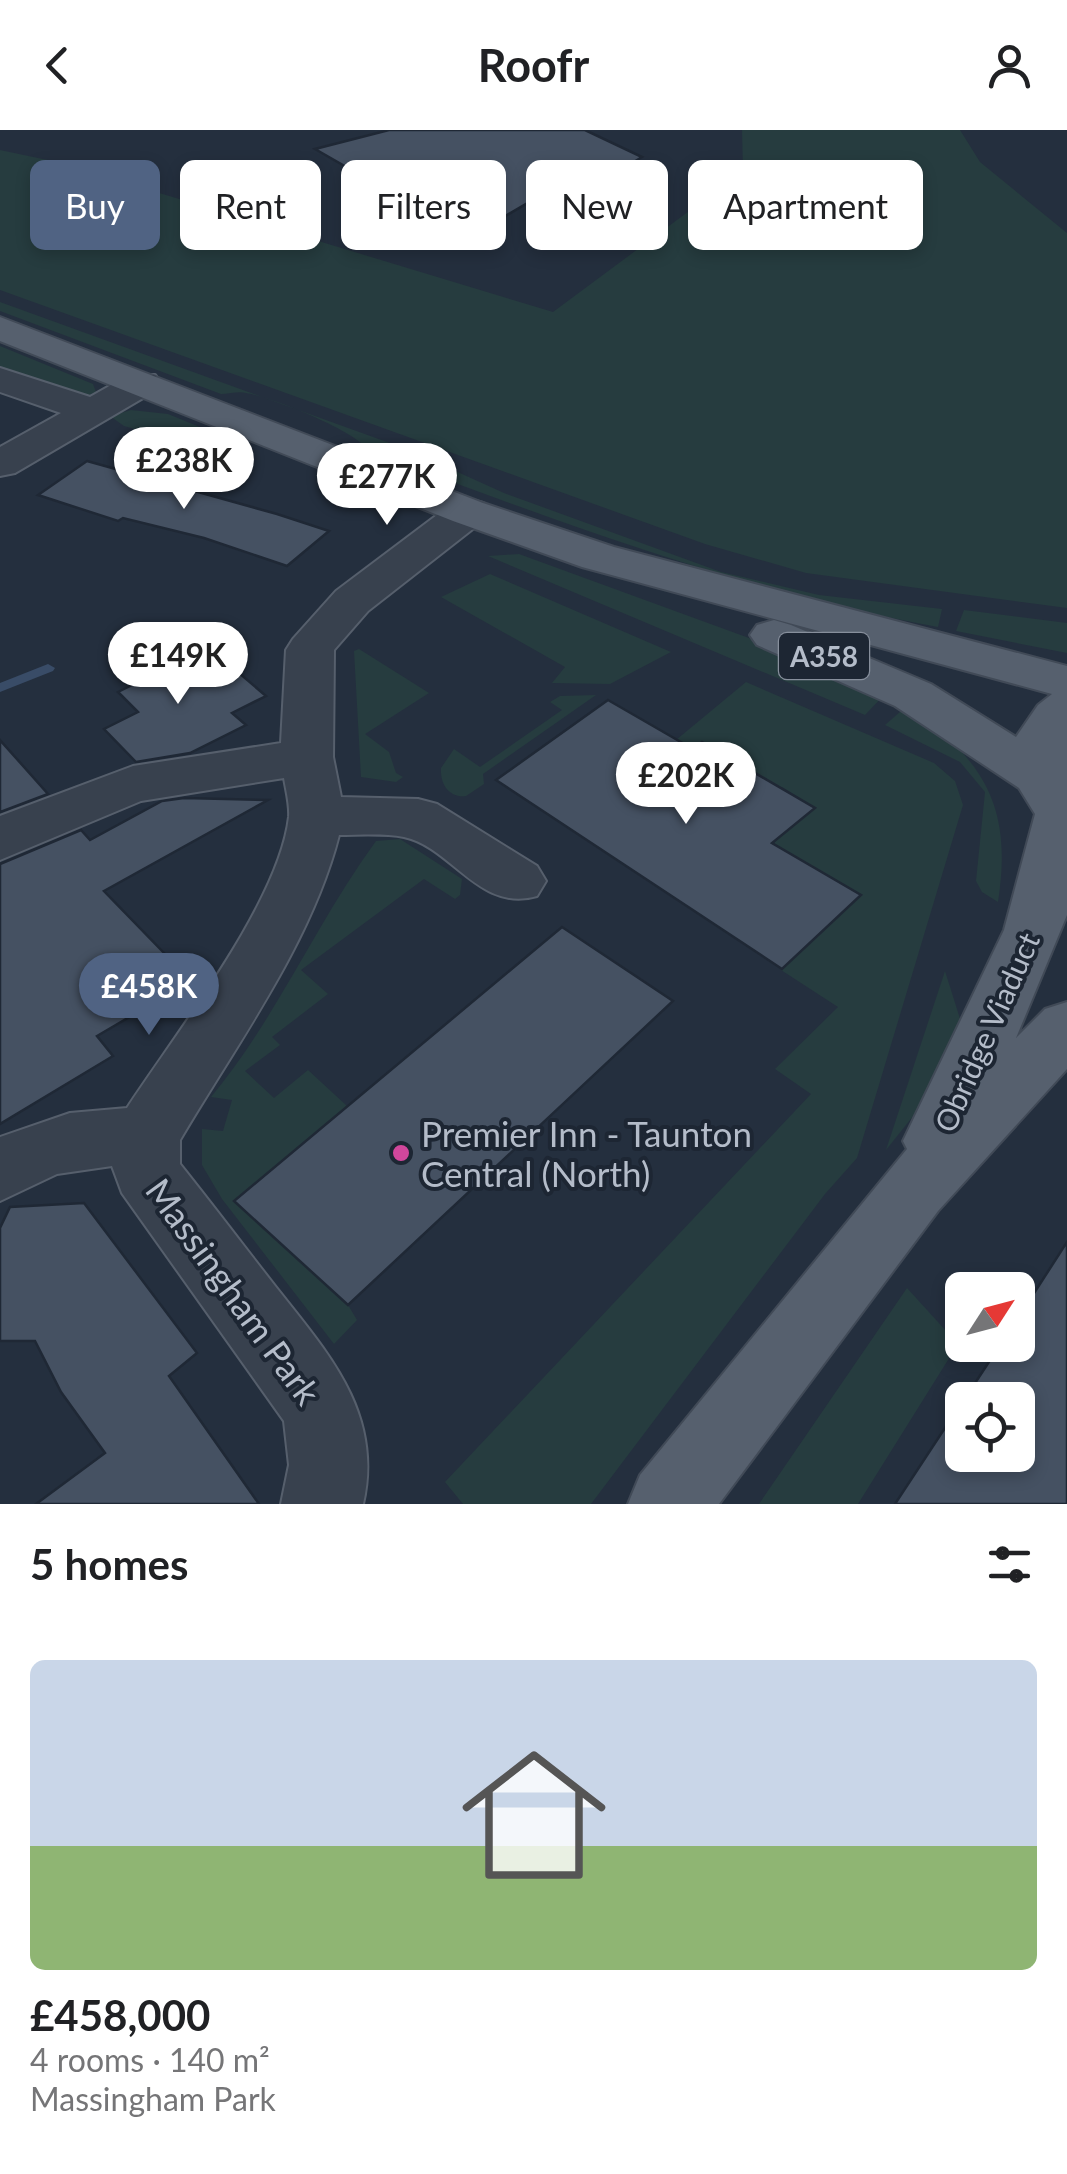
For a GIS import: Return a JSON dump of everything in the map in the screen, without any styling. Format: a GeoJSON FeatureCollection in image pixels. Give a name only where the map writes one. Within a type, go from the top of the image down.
{"type":"FeatureCollection","features":[{"type":"Feature","properties":{"kind":"main road","name":"A358"},"geometry":{"type":"LineString","coordinates":[[0,328],[468,512],[598,557],[1067,682]]}},
{"type":"Feature","properties":{"kind":"main road","name":"A358"},"geometry":{"type":"LineString","coordinates":[[598,557],[913,694],[1056,801]]}},
{"type":"Feature","properties":{"kind":"main road","name":"Obridge Viaduct"},"geometry":{"type":"LineString","coordinates":[[914,1189],[1034,930],[1056,801],[1036,747],[1046,722],[1067,706]]}},
{"type":"Feature","properties":{"kind":"main road","name":"Obridge Viaduct"},"geometry":{"type":"LineString","coordinates":[[669,1504],[914,1189],[1067,1027]]}},
{"type":"Feature","properties":{"kind":"street"},"geometry":{"type":"LineString","coordinates":[[0,380],[90,410]]}},
{"type":"Feature","properties":{"kind":"street"},"geometry":{"type":"LineString","coordinates":[[0,464],[142,383]]}},
{"type":"Feature","properties":{"kind":"street","name":"Massingham Park"},"geometry":{"type":"LineString","coordinates":[[322,1504],[331,1470],[329,1434],[318,1402],[146,1172],[146,1136],[270,936],[302,866],[312,786],[310,650],[330,621],[352,601],[468,512]]}},
{"type":"Feature","properties":{"kind":"street"},"geometry":{"type":"LineString","coordinates":[[0,840],[54,812],[133,784],[312,786],[418,818],[517,880]]}},
{"type":"Feature","properties":{"kind":"street","name":"Massingham Park"},"geometry":{"type":"LineString","coordinates":[[0,1171],[35,1149],[92,1137],[146,1136]]}},
{"type":"Feature","properties":{"kind":"green space"},"geometry":{"type":"Polygon","coordinates":[[[742,130],[960,130],[980,162],[1067,233],[1067,608],[806,573],[705,544],[0,290],[0,150],[48,160],[30,160],[30,250],[160,250],[160,193],[180,199],[180,250],[321,250],[321,242],[553,312],[637,250],[668,250],[668,227],[688,212],[688,250],[923,250],[923,160],[743,160],[742,130]]]}},
{"type":"Feature","properties":{"kind":"green space"},"geometry":{"type":"Polygon","coordinates":[[[0,302],[267,399],[243,392],[221,394],[0,311],[0,302]]]}},
{"type":"Feature","properties":{"kind":"green space"},"geometry":{"type":"Polygon","coordinates":[[[0,346],[93,384],[96,392],[84,397],[0,370],[0,346]]]}},
{"type":"Feature","properties":{"kind":"green space"},"geometry":{"type":"Polygon","coordinates":[[[296,409],[409,450],[504,493],[721,572],[819,595],[942,609],[938,627],[792,594],[650,552],[370,452],[350,435],[296,409]]]}},
{"type":"Feature","properties":{"kind":"green space"},"geometry":{"type":"Polygon","coordinates":[[[131,410],[168,414],[217,434],[198,447],[124,426],[110,416],[131,410]]]}},
{"type":"Feature","properties":{"kind":"green space"},"geometry":{"type":"Polygon","coordinates":[[[519,554],[887,692],[865,715],[488,556],[519,554]]]}},
{"type":"Feature","properties":{"kind":"green space"},"geometry":{"type":"Polygon","coordinates":[[[490,574],[671,652],[610,684],[552,683],[565,667],[441,597],[490,574]]]}},
{"type":"Feature","properties":{"kind":"green space"},"geometry":{"type":"Polygon","coordinates":[[[964,610],[1067,623],[1067,653],[956,631],[964,610]]]}},
{"type":"Feature","properties":{"kind":"green space"},"geometry":{"type":"Polygon","coordinates":[[[359,649],[429,693],[365,734],[389,752],[396,773],[403,777],[396,782],[361,777],[354,651],[359,649]]]}},
{"type":"Feature","properties":{"kind":"green space"},"geometry":{"type":"Polygon","coordinates":[[[746,682],[934,763],[955,781],[963,805],[857,1158],[825,1194],[591,1504],[463,1504],[445,1482],[811,1094],[775,1069],[838,1007],[781,970],[860,894],[774,844],[780,830],[805,816],[801,799],[782,787],[759,786],[676,740],[746,682]]]}},
{"type":"Feature","properties":{"kind":"green space"},"geometry":{"type":"Polygon","coordinates":[[[596,695],[483,774],[484,784],[466,796],[455,795],[444,784],[441,768],[454,749],[480,767],[562,710],[550,702],[560,696],[596,695]]]}},
{"type":"Feature","properties":{"kind":"green space"},"geometry":{"type":"Polygon","coordinates":[[[908,705],[956,746],[987,789],[1001,839],[998,902],[982,892],[976,881],[985,792],[960,762],[885,725],[908,705]]]}},
{"type":"Feature","properties":{"kind":"green space"},"geometry":{"type":"Polygon","coordinates":[[[400,839],[462,879],[460,895],[455,899],[424,879],[301,970],[328,994],[272,1037],[280,1045],[245,1071],[274,1098],[308,1070],[347,1106],[235,1201],[348,1305],[357,1320],[334,1344],[222,1199],[202,1165],[202,1129],[223,1131],[232,1100],[211,1097],[256,1036],[354,872],[376,841],[400,839]]]}},
{"type":"Feature","properties":{"kind":"green space"},"geometry":{"type":"Polygon","coordinates":[[[945,971],[962,1025],[918,1110],[886,1150],[945,971]]]}},
{"type":"Feature","properties":{"kind":"green space"},"geometry":{"type":"Polygon","coordinates":[[[907,1288],[945,1330],[947,1362],[858,1504],[759,1504],[907,1288]]]}},
{"type":"Feature","properties":{"kind":"building"},"geometry":{"type":"Polygon","coordinates":[[[389,130],[585,130],[642,157],[526,160],[526,204],[506,216],[506,160],[341,160],[341,164],[315,149],[389,130]]]}},
{"type":"Feature","properties":{"kind":"building"},"geometry":{"type":"Polygon","coordinates":[[[87,461],[329,531],[287,566],[204,538],[123,518],[118,521],[38,495],[87,461]]]}},
{"type":"Feature","properties":{"kind":"building"},"geometry":{"type":"Polygon","coordinates":[[[168,647],[205,680],[232,667],[266,696],[232,713],[246,725],[190,753],[136,762],[104,729],[138,712],[118,692],[132,685],[117,671],[168,647]]]}},
{"type":"Feature","properties":{"kind":"building"},"geometry":{"type":"Polygon","coordinates":[[[608,700],[693,749],[702,742],[815,808],[772,843],[861,895],[782,969],[496,780],[608,700]]]}},
{"type":"Feature","properties":{"kind":"building"},"geometry":{"type":"Polygon","coordinates":[[[0,740],[48,794],[0,812],[0,740]]]}},
{"type":"Feature","properties":{"kind":"building"},"geometry":{"type":"Polygon","coordinates":[[[268,800],[104,891],[165,954],[154,961],[179,988],[97,1036],[113,1056],[0,1124],[0,864],[81,830],[90,840],[162,801],[268,800]]]}},
{"type":"Feature","properties":{"kind":"building","name":"Premier Inn - Taunton Central (North)"},"geometry":{"type":"Polygon","coordinates":[[[562,927],[673,1001],[348,1305],[234,1201],[562,927]]]}},
{"type":"Feature","properties":{"kind":"building"},"geometry":{"type":"Polygon","coordinates":[[[84,1203],[197,1353],[169,1376],[259,1504],[36,1504],[105,1453],[61,1392],[35,1341],[0,1341],[0,1228],[10,1207],[84,1203]]]}},
{"type":"Feature","properties":{"kind":"building"},"geometry":{"type":"Polygon","coordinates":[[[1067,1242],[1067,1504],[895,1504],[945,1428],[945,1472],[1035,1472],[1035,1382],[976,1382],[989,1362],[1035,1362],[1035,1292],[1067,1242]]]}},
{"type":"Feature","properties":{"kind":"waterway"},"geometry":{"type":"LineString","coordinates":[[0,688],[48,668]]}},
{"type":"Feature","properties":{"kind":"place","name":"Premier Inn - Taunton Central (North)"},"geometry":{"type":"Point","coordinates":[401,1153]}}]}
